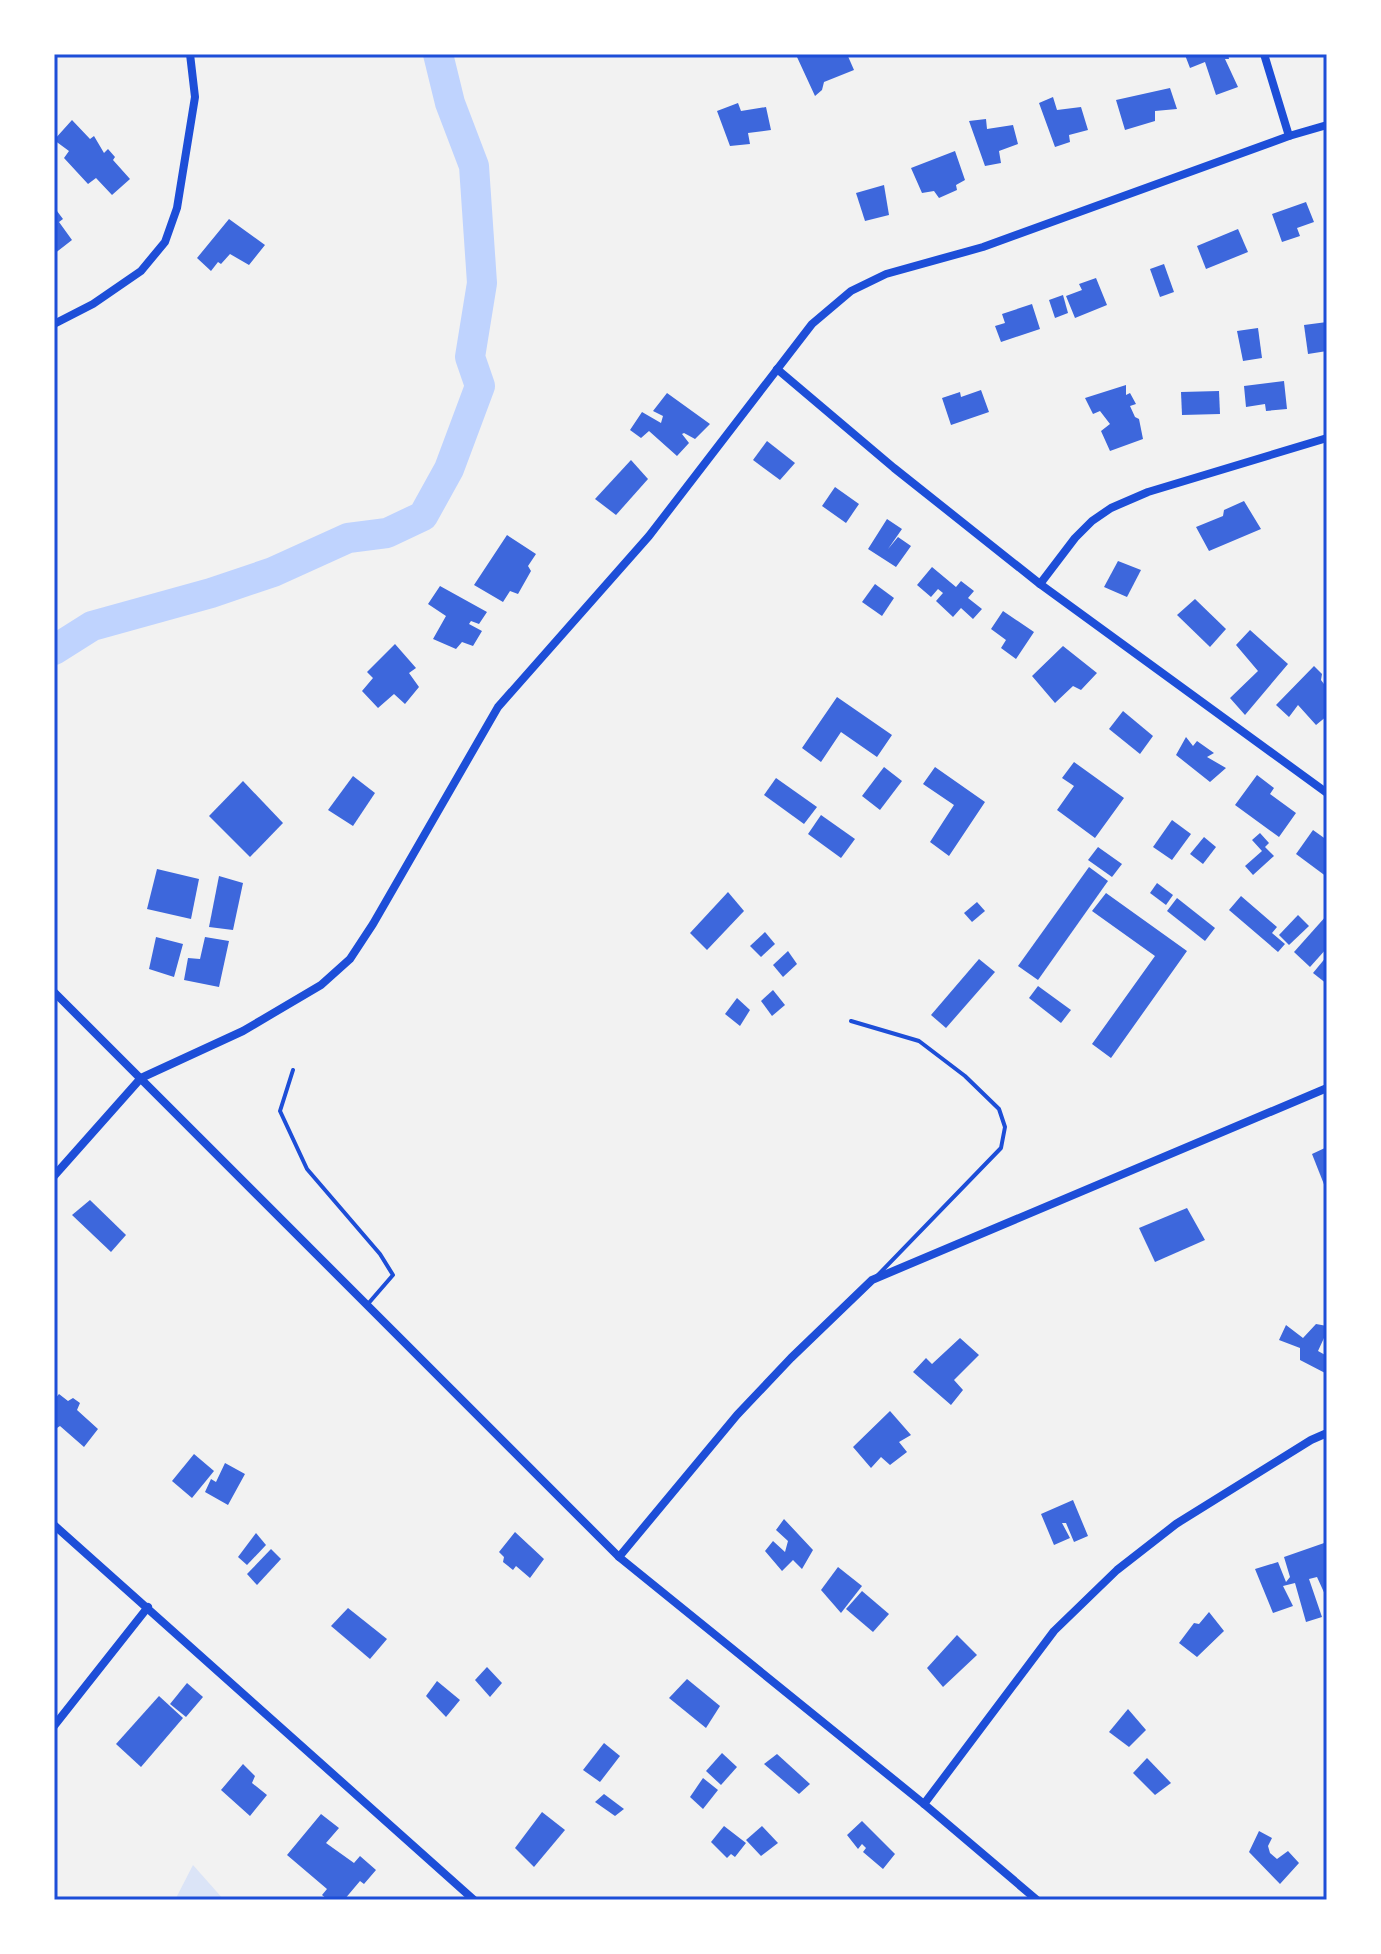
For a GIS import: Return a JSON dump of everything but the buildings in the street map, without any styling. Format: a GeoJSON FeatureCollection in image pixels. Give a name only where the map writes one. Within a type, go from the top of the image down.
{"type":"FeatureCollection","features":[{"type":"Feature","properties":{"kind":"street"},"geometry":{"type":"LineString","coordinates":[[54,324],[93,304],[141,271],[165,242],[177,208],[195,97],[190,54]]}},
{"type":"Feature","properties":{"kind":"street"},"geometry":{"type":"LineString","coordinates":[[1264,54],[1289,136]]}},
{"type":"Feature","properties":{"kind":"street"},"geometry":{"type":"LineString","coordinates":[[54,1176],[141,1078],[243,1031],[321,985],[350,959],[498,707],[649,536],[812,324],[851,291],[886,274],[983,247],[1327,125]]}},
{"type":"Feature","properties":{"kind":"street"},"geometry":{"type":"LineString","coordinates":[[777,369],[894,468],[1040,584],[1327,793]]}},
{"type":"Feature","properties":{"kind":"street"},"geometry":{"type":"LineString","coordinates":[[1040,584],[1075,538],[1111,508],[1148,492],[1327,438]]}},
{"type":"Feature","properties":{"kind":"street"},"geometry":{"type":"LineString","coordinates":[[54,992],[619,1557],[924,1804],[1037,1900]]}},
{"type":"Feature","properties":{"kind":"street"},"geometry":{"type":"LineString","coordinates":[[619,1557],[737,1415],[872,1280],[1327,1088]]}},
{"type":"Feature","properties":{"kind":"street"},"geometry":{"type":"LineString","coordinates":[[924,1804],[1054,1631],[1117,1570],[1176,1524],[1327,1433]]}},
{"type":"Feature","properties":{"kind":"street"},"geometry":{"type":"LineString","coordinates":[[54,1525],[474,1900]]}},
{"type":"Feature","properties":{"kind":"street"},"geometry":{"type":"LineString","coordinates":[[54,1726],[148,1607]]}},
{"type":"Feature","properties":{"kind":"lane"},"geometry":{"type":"LineString","coordinates":[[851,1021],[919,1041],[965,1076],[999,1109],[1005,1127],[1001,1148],[872,1280]]}},
{"type":"Feature","properties":{"kind":"lane"},"geometry":{"type":"LineString","coordinates":[[293,1070],[280,1111],[307,1169],[380,1254],[393,1275],[367,1305]]}},
{"type":"Feature","properties":{"kind":"shaded area"},"geometry":{"type":"Polygon","coordinates":[[[193,1865],[224,1900],[175,1900],[193,1865]]]}},
{"type":"Feature","properties":{"kind":"waterway"},"geometry":{"type":"LineString","coordinates":[[54,650],[92,626],[211,593],[273,572],[348,538],[387,533],[423,516],[449,469],[480,386],[470,357],[482,283],[474,166],[450,103],[438,54]]}}]}
